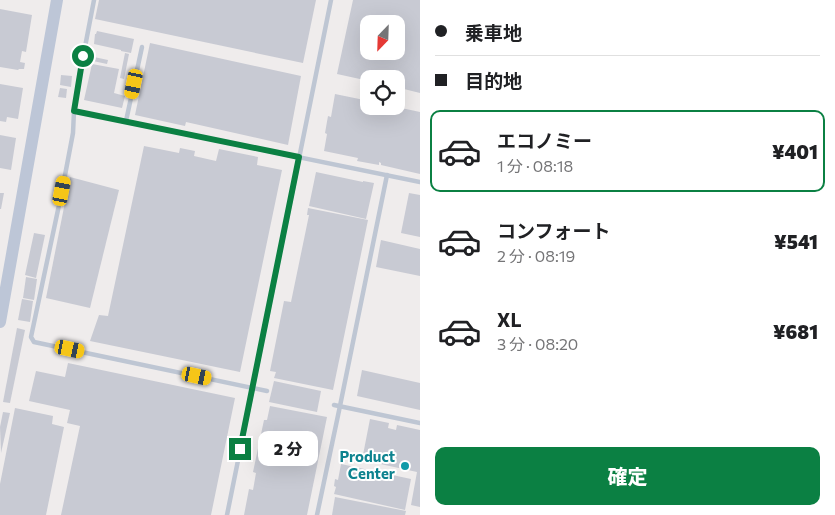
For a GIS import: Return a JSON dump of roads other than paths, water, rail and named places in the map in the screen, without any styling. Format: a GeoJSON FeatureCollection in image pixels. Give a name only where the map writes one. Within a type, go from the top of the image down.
{"type":"FeatureCollection","features":[{"type":"Feature","properties":{"kind":"street"},"geometry":{"type":"LineString","coordinates":[[0,322],[57,0]]}},
{"type":"Feature","properties":{"kind":"lane"},"geometry":{"type":"LineString","coordinates":[[94,0],[74,111],[73,133],[31,336],[34,342],[267,391]]}},
{"type":"Feature","properties":{"kind":"lane"},"geometry":{"type":"LineString","coordinates":[[227,515],[331,0]]}},
{"type":"Feature","properties":{"kind":"lane"},"geometry":{"type":"LineString","coordinates":[[126,122],[142,47]]}},
{"type":"Feature","properties":{"kind":"lane"},"geometry":{"type":"LineString","coordinates":[[74,111],[420,182]]}},
{"type":"Feature","properties":{"kind":"lane"},"geometry":{"type":"LineString","coordinates":[[317,515],[387,175]]}},
{"type":"Feature","properties":{"kind":"lane"},"geometry":{"type":"LineString","coordinates":[[334,405],[420,423]]}},
{"type":"Feature","properties":{"kind":"place","name":"Product Center"},"geometry":{"type":"Point","coordinates":[405,466]}}]}
